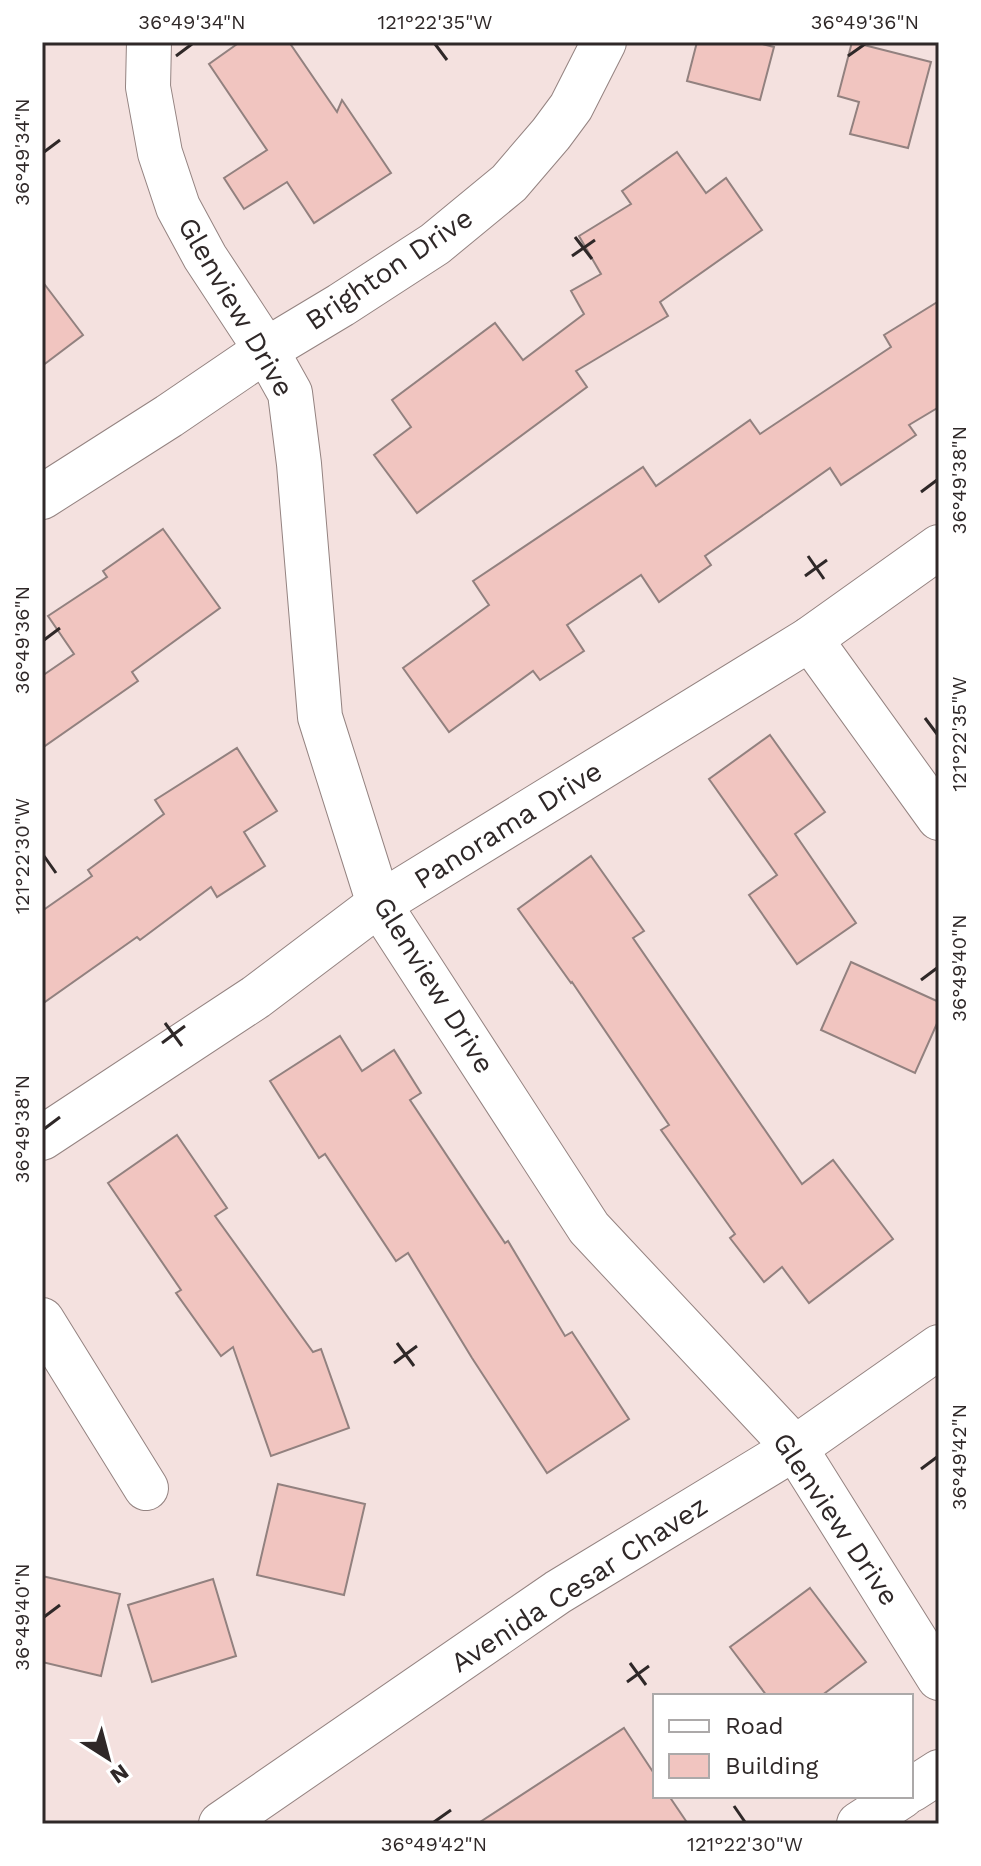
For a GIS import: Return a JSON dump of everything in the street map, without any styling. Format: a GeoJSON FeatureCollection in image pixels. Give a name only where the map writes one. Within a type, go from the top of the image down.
{"type":"FeatureCollection","features":[{"type":"Feature","properties":{"kind":"street","name":"Glenview Drive"},"geometry":{"type":"LineString","coordinates":[[149,42],[148,87],[160,153],[178,207],[205,257],[266,350],[290,393],[299,464],[320,717],[379,904],[589,1228],[795,1448],[939,1678]]}},
{"type":"Feature","properties":{"kind":"street","name":"Brighton Drive"},"geometry":{"type":"LineString","coordinates":[[42,497],[435,244],[509,183],[551,134],[571,107],[604,42]]}},
{"type":"Feature","properties":{"kind":"street","name":"Panorama Drive"},"geometry":{"type":"LineString","coordinates":[[42,1138],[256,997],[379,904],[810,639],[939,547]]}},
{"type":"Feature","properties":{"kind":"street"},"geometry":{"type":"LineString","coordinates":[[810,639],[939,818]]}},
{"type":"Feature","properties":{"kind":"street"},"geometry":{"type":"LineString","coordinates":[[42,1320],[146,1488]]}},
{"type":"Feature","properties":{"kind":"street","name":"Avenida Cesar Chavez"},"geometry":{"type":"LineString","coordinates":[[221,1824],[558,1592],[795,1448],[939,1347]]}},
{"type":"Feature","properties":{"kind":"street"},"geometry":{"type":"LineString","coordinates":[[913,1789],[939,1772]]}},
{"type":"Feature","properties":{"kind":"street"},"geometry":{"type":"LineString","coordinates":[[859,1824],[899,1798]]}},
{"type":"Feature","properties":{"kind":"building"},"geometry":{"type":"Polygon","coordinates":[[[240,42],[289,42],[337,112],[342,100],[391,173],[314,223],[287,182],[244,209],[224,178],[267,150],[209,64],[240,42]]]}},
{"type":"Feature","properties":{"kind":"building"},"geometry":{"type":"Polygon","coordinates":[[[697,42],[755,42],[774,47],[760,100],[687,81],[697,42]]]}},
{"type":"Feature","properties":{"kind":"building"},"geometry":{"type":"Polygon","coordinates":[[[852,42],[931,62],[908,148],[850,134],[859,102],[838,96],[852,42]]]}},
{"type":"Feature","properties":{"kind":"building"},"geometry":{"type":"Polygon","coordinates":[[[677,152],[706,193],[726,178],[762,230],[660,302],[668,316],[576,371],[587,387],[417,513],[374,455],[411,427],[392,400],[495,323],[523,360],[584,314],[571,291],[601,274],[579,236],[631,204],[622,191],[677,152]]]}},
{"type":"Feature","properties":{"kind":"building"},"geometry":{"type":"Polygon","coordinates":[[[42,281],[83,335],[42,366],[42,281]]]}},
{"type":"Feature","properties":{"kind":"building"},"geometry":{"type":"Polygon","coordinates":[[[939,301],[939,407],[909,425],[916,435],[841,485],[830,468],[705,556],[711,565],[659,602],[641,575],[567,625],[584,651],[540,680],[533,671],[449,732],[403,668],[489,605],[473,581],[643,467],[656,486],[750,420],[760,434],[891,347],[884,335],[939,301]]]}},
{"type":"Feature","properties":{"kind":"building"},"geometry":{"type":"Polygon","coordinates":[[[163,529],[220,608],[132,672],[138,681],[42,748],[42,676],[74,654],[48,616],[107,577],[103,571],[163,529]]]}},
{"type":"Feature","properties":{"kind":"building"},"geometry":{"type":"Polygon","coordinates":[[[770,735],[825,812],[795,834],[856,923],[797,964],[749,895],[777,875],[709,779],[770,735]]]}},
{"type":"Feature","properties":{"kind":"building"},"geometry":{"type":"Polygon","coordinates":[[[237,748],[277,811],[244,832],[265,866],[217,897],[211,887],[140,940],[137,937],[42,1004],[42,911],[92,876],[88,870],[164,814],[155,800],[237,748]]]}},
{"type":"Feature","properties":{"kind":"building"},"geometry":{"type":"Polygon","coordinates":[[[591,856],[644,931],[633,938],[802,1184],[833,1160],[893,1239],[809,1303],[782,1267],[764,1282],[730,1238],[735,1234],[661,1130],[669,1125],[572,982],[518,909],[591,856]]]}},
{"type":"Feature","properties":{"kind":"building"},"geometry":{"type":"Polygon","coordinates":[[[851,962],[939,1002],[939,1019],[915,1073],[821,1030],[851,962]]]}},
{"type":"Feature","properties":{"kind":"building"},"geometry":{"type":"Polygon","coordinates":[[[340,1036],[362,1071],[394,1050],[421,1093],[410,1100],[505,1243],[508,1241],[565,1336],[572,1332],[629,1419],[547,1473],[408,1253],[396,1261],[325,1154],[319,1158],[270,1081],[340,1036]]]}},
{"type":"Feature","properties":{"kind":"building"},"geometry":{"type":"Polygon","coordinates":[[[177,1135],[227,1208],[215,1216],[313,1352],[321,1349],[349,1428],[271,1456],[233,1347],[221,1356],[176,1293],[181,1290],[108,1183],[177,1135]]]}},
{"type":"Feature","properties":{"kind":"building"},"geometry":{"type":"Polygon","coordinates":[[[278,1484],[365,1504],[344,1595],[257,1575],[278,1484]]]}},
{"type":"Feature","properties":{"kind":"building"},"geometry":{"type":"Polygon","coordinates":[[[42,1576],[120,1594],[101,1676],[42,1662],[42,1576]]]}},
{"type":"Feature","properties":{"kind":"building"},"geometry":{"type":"Polygon","coordinates":[[[213,1579],[236,1656],[152,1682],[128,1605],[213,1579]]]}},
{"type":"Feature","properties":{"kind":"building"},"geometry":{"type":"Polygon","coordinates":[[[810,1588],[866,1662],[824,1694],[765,1694],[730,1647],[810,1588]]]}},
{"type":"Feature","properties":{"kind":"building"},"geometry":{"type":"Polygon","coordinates":[[[624,1728],[653,1772],[653,1798],[670,1798],[688,1824],[477,1824],[624,1728]]]}}]}
